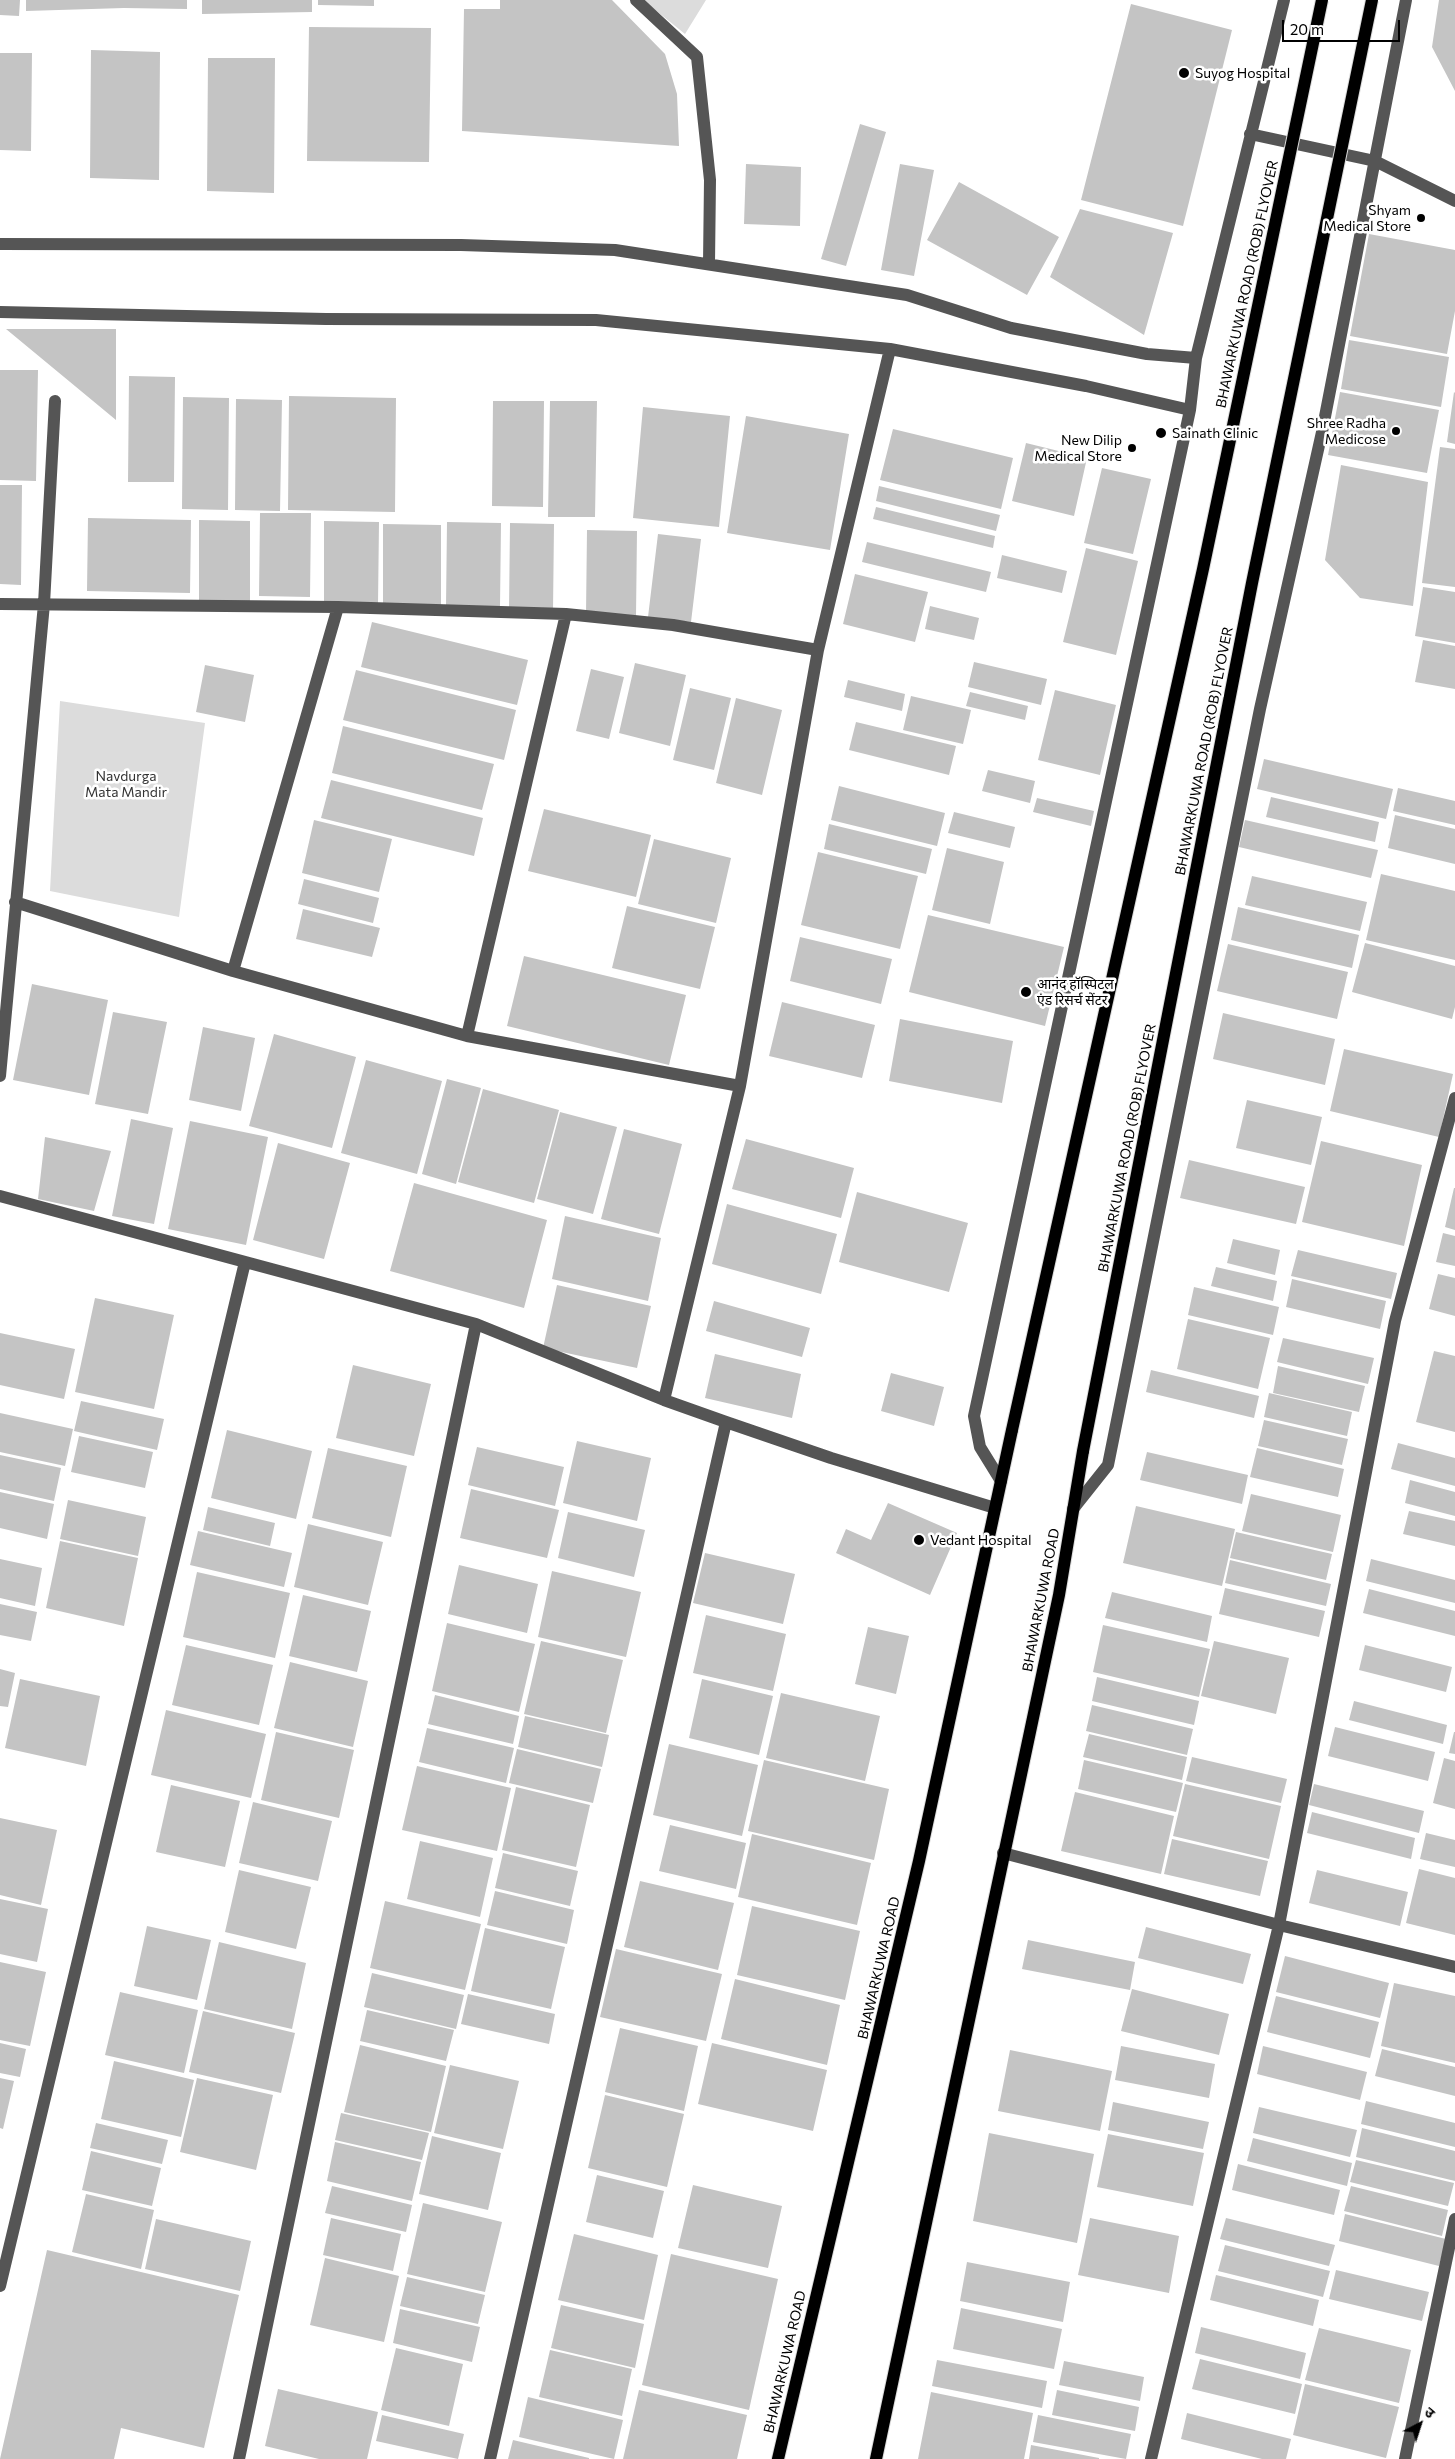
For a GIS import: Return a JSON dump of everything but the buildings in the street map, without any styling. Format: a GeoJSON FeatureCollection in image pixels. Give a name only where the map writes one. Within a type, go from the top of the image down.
{"type":"FeatureCollection","features":[{"type":"Feature","properties":{"kind":"main road","name":"BHAWARKUWA ROAD (ROB) FLYOVER"},"geometry":{"type":"LineString","coordinates":[[1001,1482],[1203,569],[1322,0]]}},
{"type":"Feature","properties":{"kind":"main road","name":"BHAWARKUWA ROAD (ROB) FLYOVER"},"geometry":{"type":"LineString","coordinates":[[1073,1509],[1252,583],[1372,0]]}},
{"type":"Feature","properties":{"kind":"main road","name":"BHAWARKUWA ROAD"},"geometry":{"type":"LineString","coordinates":[[778,2459],[919,1861],[1001,1482]]}},
{"type":"Feature","properties":{"kind":"main road","name":"BHAWARKUWA ROAD"},"geometry":{"type":"LineString","coordinates":[[876,2459],[1059,1595],[1073,1509]]}},
{"type":"Feature","properties":{"kind":"street"},"geometry":{"type":"LineString","coordinates":[[636,0],[697,57],[710,180],[709,264]]}},
{"type":"Feature","properties":{"kind":"street"},"geometry":{"type":"LineString","coordinates":[[1001,1482],[980,1447],[974,1416],[1190,410],[1196,358],[1284,0]]}},
{"type":"Feature","properties":{"kind":"street"},"geometry":{"type":"LineString","coordinates":[[1073,1509],[1108,1465],[1225,882],[1322,432],[1406,0]]}},
{"type":"Feature","properties":{"kind":"street"},"geometry":{"type":"LineString","coordinates":[[1250,134],[1375,161],[1455,201]]}},
{"type":"Feature","properties":{"kind":"street"},"geometry":{"type":"LineString","coordinates":[[0,244],[462,245],[615,250],[907,295],[1011,328],[1147,354],[1196,358]]}},
{"type":"Feature","properties":{"kind":"street"},"geometry":{"type":"LineString","coordinates":[[0,312],[316,319],[596,320],[890,350],[1086,386],[1190,410]]}},
{"type":"Feature","properties":{"kind":"street"},"geometry":{"type":"LineString","coordinates":[[664,1400],[740,1086],[818,650],[890,350]]}},
{"type":"Feature","properties":{"kind":"street"},"geometry":{"type":"LineString","coordinates":[[0,1076],[2,1027],[44,604],[55,401]]}},
{"type":"Feature","properties":{"kind":"street"},"geometry":{"type":"LineString","coordinates":[[0,604],[338,607],[566,614],[673,625],[818,650]]}},
{"type":"Feature","properties":{"kind":"street"},"geometry":{"type":"LineString","coordinates":[[232,971],[338,607]]}},
{"type":"Feature","properties":{"kind":"street"},"geometry":{"type":"LineString","coordinates":[[467,1036],[566,614]]}},
{"type":"Feature","properties":{"kind":"street"},"geometry":{"type":"LineString","coordinates":[[15,902],[232,971],[467,1036],[740,1086]]}},
{"type":"Feature","properties":{"kind":"street"},"geometry":{"type":"LineString","coordinates":[[1151,2459],[1279,1925],[1395,1321],[1455,1098]]}},
{"type":"Feature","properties":{"kind":"street"},"geometry":{"type":"LineString","coordinates":[[0,1196],[476,1324],[664,1400],[726,1422],[831,1458],[995,1508]]}},
{"type":"Feature","properties":{"kind":"street"},"geometry":{"type":"LineString","coordinates":[[0,2286],[2,2260],[245,1262]]}},
{"type":"Feature","properties":{"kind":"street"},"geometry":{"type":"LineString","coordinates":[[239,2459],[476,1324]]}},
{"type":"Feature","properties":{"kind":"street"},"geometry":{"type":"LineString","coordinates":[[490,2459],[726,1422]]}},
{"type":"Feature","properties":{"kind":"street"},"geometry":{"type":"LineString","coordinates":[[1003,1853],[1279,1925],[1455,1967]]}},
{"type":"Feature","properties":{"kind":"street"},"geometry":{"type":"LineString","coordinates":[[1405,2459],[1455,2219]]}},
{"type":"Feature","properties":{"kind":"green space"},"geometry":{"type":"Polygon","coordinates":[[[643,0],[706,0],[685,34],[643,0]]]}},
{"type":"Feature","properties":{"kind":"green space","name":"Navdurga Mata Mandir"},"geometry":{"type":"Polygon","coordinates":[[[60,701],[205,723],[179,917],[50,891],[60,701]]]}},
{"type":"Feature","properties":{"kind":"place","name":"Suyog Hospital"},"geometry":{"type":"Point","coordinates":[1184,73]}},
{"type":"Feature","properties":{"kind":"place","name":"Shyam Medical Store"},"geometry":{"type":"Point","coordinates":[1421,218]}},
{"type":"Feature","properties":{"kind":"place","name":"Shree Radha Medicose"},"geometry":{"type":"Point","coordinates":[1396,431]}},
{"type":"Feature","properties":{"kind":"place","name":"Sainath Clinic"},"geometry":{"type":"Point","coordinates":[1161,433]}},
{"type":"Feature","properties":{"kind":"place","name":"New Dilip Medical Store"},"geometry":{"type":"Point","coordinates":[1132,448]}},
{"type":"Feature","properties":{"kind":"place","name":"आनंद हॉस्पिटल एंड रिसर्च सेंटर"},"geometry":{"type":"Point","coordinates":[1026,992]}},
{"type":"Feature","properties":{"kind":"place","name":"Vedant Hospital"},"geometry":{"type":"Point","coordinates":[919,1540]}}]}
